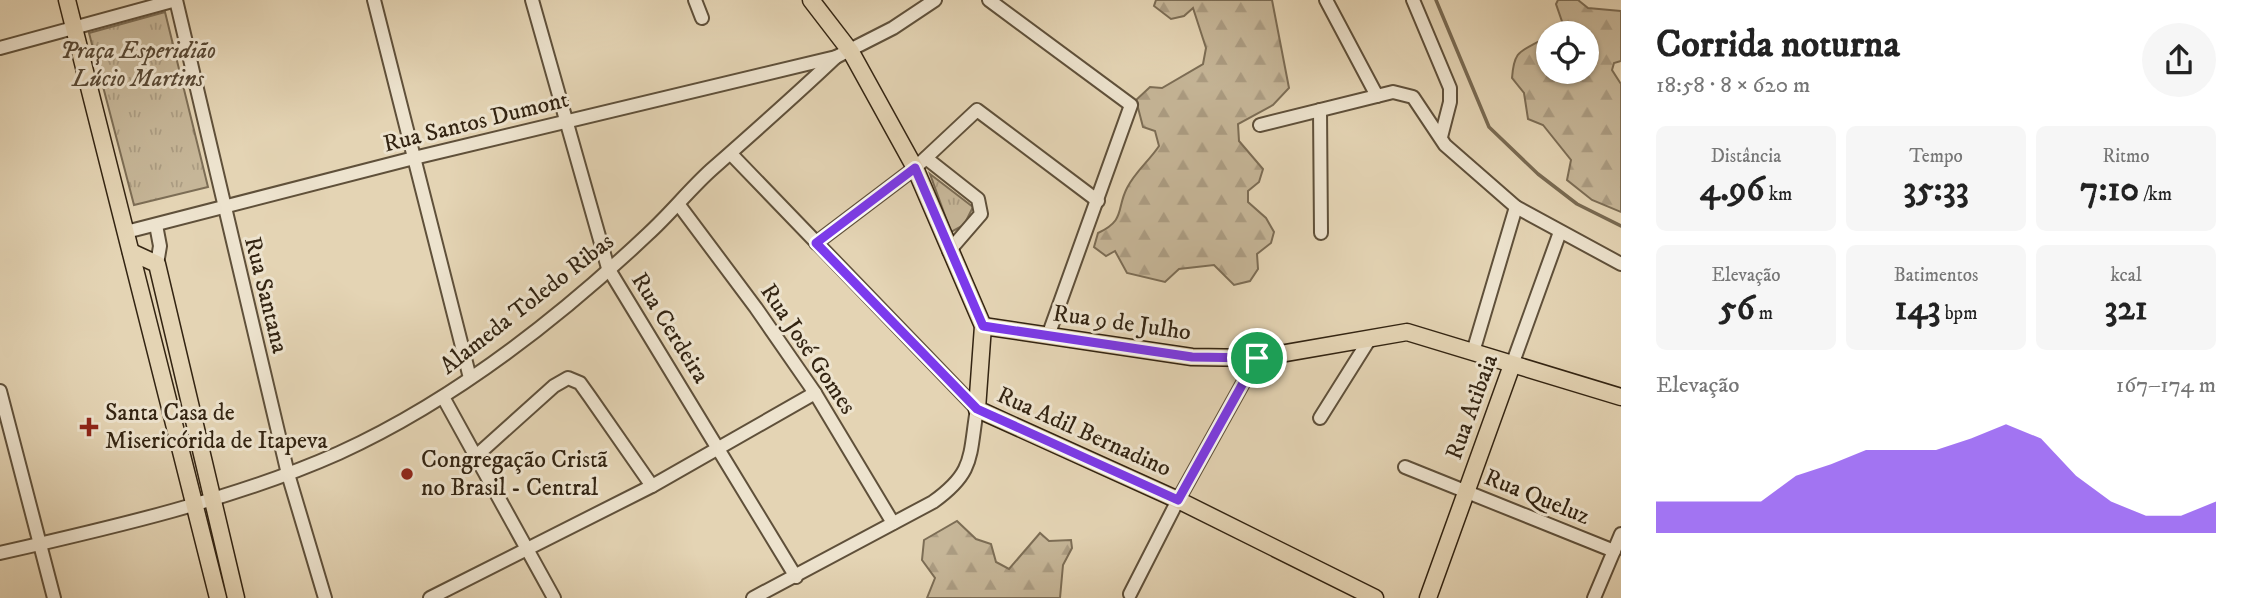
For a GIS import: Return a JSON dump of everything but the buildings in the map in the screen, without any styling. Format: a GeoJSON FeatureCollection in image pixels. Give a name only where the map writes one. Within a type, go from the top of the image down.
{"type":"FeatureCollection","features":[{"type":"Feature","properties":{"kind":"main road"},"geometry":{"type":"LineString","coordinates":[[67,0],[218,598]]}},
{"type":"Feature","properties":{"kind":"main road"},"geometry":{"type":"LineString","coordinates":[[811,0],[843,54],[920,163],[949,251],[983,326],[977,409]]}},
{"type":"Feature","properties":{"kind":"main road"},"geometry":{"type":"LineString","coordinates":[[131,252],[156,264],[214,496],[236,598]]}},
{"type":"Feature","properties":{"kind":"main road","name":"Rua 9 de Julho"},"geometry":{"type":"LineString","coordinates":[[983,326],[1192,357],[1257,358],[1407,332],[1621,397]]}},
{"type":"Feature","properties":{"kind":"main road","name":"Rua Atibaia"},"geometry":{"type":"LineString","coordinates":[[1428,598],[1512,365]]}},
{"type":"Feature","properties":{"kind":"main road","name":"Rua Adil Bernadino"},"geometry":{"type":"LineString","coordinates":[[977,409],[1178,500],[1375,598]]}},
{"type":"Feature","properties":{"kind":"street"},"geometry":{"type":"LineString","coordinates":[[0,48],[176,0]]}},
{"type":"Feature","properties":{"kind":"street","name":"Rua Santana"},"geometry":{"type":"LineString","coordinates":[[176,0],[288,474],[325,598]]}},
{"type":"Feature","properties":{"kind":"street"},"geometry":{"type":"LineString","coordinates":[[374,0],[470,378]]}},
{"type":"Feature","properties":{"kind":"street","name":"Rua Cerdeira"},"geometry":{"type":"LineString","coordinates":[[532,0],[608,268],[720,448],[796,577]]}},
{"type":"Feature","properties":{"kind":"street"},"geometry":{"type":"LineString","coordinates":[[695,0],[702,18]]}},
{"type":"Feature","properties":{"kind":"street","name":"Alameda Toledo Ribas"},"geometry":{"type":"LineString","coordinates":[[0,553],[195,502],[288,474],[383,430],[443,397],[562,309],[679,205],[712,169],[732,155],[843,54],[934,0]]}},
{"type":"Feature","properties":{"kind":"street"},"geometry":{"type":"LineString","coordinates":[[989,0],[1131,105],[1048,336]]}},
{"type":"Feature","properties":{"kind":"street"},"geometry":{"type":"LineString","coordinates":[[1326,0],[1377,96]]}},
{"type":"Feature","properties":{"kind":"street"},"geometry":{"type":"LineString","coordinates":[[1413,0],[1450,88],[1450,102],[1441,137]]}},
{"type":"Feature","properties":{"kind":"street","name":"Rua Santos Dumont"},"geometry":{"type":"LineString","coordinates":[[126,232],[414,158],[843,54]]}},
{"type":"Feature","properties":{"kind":"street"},"geometry":{"type":"LineString","coordinates":[[1260,125],[1393,92],[1413,97],[1445,145],[1516,207],[1621,264]]}},
{"type":"Feature","properties":{"kind":"street"},"geometry":{"type":"LineString","coordinates":[[816,243],[920,163],[977,110],[1098,201]]}},
{"type":"Feature","properties":{"kind":"street"},"geometry":{"type":"LineString","coordinates":[[1320,110],[1321,233]]}},
{"type":"Feature","properties":{"kind":"street","name":"Rua Adil Bernadino"},"geometry":{"type":"LineString","coordinates":[[732,155],[977,409]]}},
{"type":"Feature","properties":{"kind":"street"},"geometry":{"type":"LineString","coordinates":[[920,163],[978,199],[981,214],[949,251]]}},
{"type":"Feature","properties":{"kind":"street","name":"Rua José Gomes"},"geometry":{"type":"LineString","coordinates":[[679,205],[756,308],[815,394],[893,523]]}},
{"type":"Feature","properties":{"kind":"street"},"geometry":{"type":"LineString","coordinates":[[1473,352],[1516,207]]}},
{"type":"Feature","properties":{"kind":"street"},"geometry":{"type":"LineString","coordinates":[[156,225],[160,246],[156,264]]}},
{"type":"Feature","properties":{"kind":"street","name":"Rua Atibaia"},"geometry":{"type":"LineString","coordinates":[[1512,365],[1560,232]]}},
{"type":"Feature","properties":{"kind":"street"},"geometry":{"type":"LineString","coordinates":[[1320,418],[1369,340]]}},
{"type":"Feature","properties":{"kind":"street"},"geometry":{"type":"LineString","coordinates":[[1130,594],[1178,500],[1257,358]]}},
{"type":"Feature","properties":{"kind":"street"},"geometry":{"type":"LineString","coordinates":[[475,457],[554,386],[568,378],[580,383],[652,486]]}},
{"type":"Feature","properties":{"kind":"street"},"geometry":{"type":"LineString","coordinates":[[0,391],[54,598]]}},
{"type":"Feature","properties":{"kind":"street"},"geometry":{"type":"LineString","coordinates":[[430,598],[652,486],[815,394]]}},
{"type":"Feature","properties":{"kind":"street"},"geometry":{"type":"LineString","coordinates":[[443,397],[554,598]]}},
{"type":"Feature","properties":{"kind":"street"},"geometry":{"type":"LineString","coordinates":[[753,598],[933,502],[962,479],[967,470],[977,409]]}},
{"type":"Feature","properties":{"kind":"street","name":"Rua Queluz"},"geometry":{"type":"LineString","coordinates":[[1405,467],[1614,551]]}},
{"type":"Feature","properties":{"kind":"street"},"geometry":{"type":"LineString","coordinates":[[1594,598],[1621,534]]}},
{"type":"Feature","properties":{"kind":"green space"},"geometry":{"type":"Polygon","coordinates":[[[1156,0],[1272,0],[1289,88],[1273,105],[1238,124],[1239,141],[1263,169],[1259,182],[1248,191],[1248,202],[1266,218],[1274,232],[1271,243],[1257,254],[1258,269],[1250,281],[1234,285],[1214,265],[1179,269],[1165,282],[1127,273],[1115,251],[1106,256],[1094,247],[1098,233],[1117,219],[1130,182],[1159,146],[1155,131],[1143,127],[1136,100],[1150,87],[1162,88],[1203,64],[1206,48],[1193,8],[1184,16],[1171,19],[1154,6],[1156,0]]]}},
{"type":"Feature","properties":{"kind":"green space"},"geometry":{"type":"Polygon","coordinates":[[[1558,0],[1578,0],[1588,8],[1621,11],[1621,61],[1614,63],[1612,70],[1621,84],[1621,212],[1592,200],[1567,180],[1571,160],[1543,125],[1528,119],[1524,93],[1512,78],[1517,57],[1536,43],[1536,84],[1599,84],[1599,21],[1562,21],[1556,4],[1558,0]]]}},
{"type":"Feature","properties":{"kind":"green space","name":"Praça Esperidião Lúcio Martins"},"geometry":{"type":"Polygon","coordinates":[[[165,12],[208,187],[134,205],[89,33],[165,12]]]}},
{"type":"Feature","properties":{"kind":"green space"},"geometry":{"type":"Polygon","coordinates":[[[930,174],[973,207],[964,225],[951,232],[930,174]]]}},
{"type":"Feature","properties":{"kind":"green space"},"geometry":{"type":"Polygon","coordinates":[[[957,521],[976,539],[991,544],[996,562],[1009,569],[1040,533],[1049,541],[1071,540],[1072,548],[1063,565],[1060,598],[927,598],[935,578],[922,560],[924,540],[957,521]]]}},
{"type":"Feature","properties":{"kind":"waterway"},"geometry":{"type":"LineString","coordinates":[[1436,0],[1489,127],[1538,174],[1577,204],[1621,226]]}},
{"type":"Feature","properties":{"kind":"place","name":"Santa Casa de Misericórida de Itapeva"},"geometry":{"type":"Point","coordinates":[89,427]}},
{"type":"Feature","properties":{"kind":"place","name":"Congregação Cristã no Brasil - Central"},"geometry":{"type":"Point","coordinates":[407,474]}},
{"type":"Feature","properties":{"kind":"route"},"geometry":{"type":"LineString","coordinates":[[915,168],[983,326],[1192,357],[1257,358],[1178,500],[977,409],[816,243],[915,168]]}}]}
